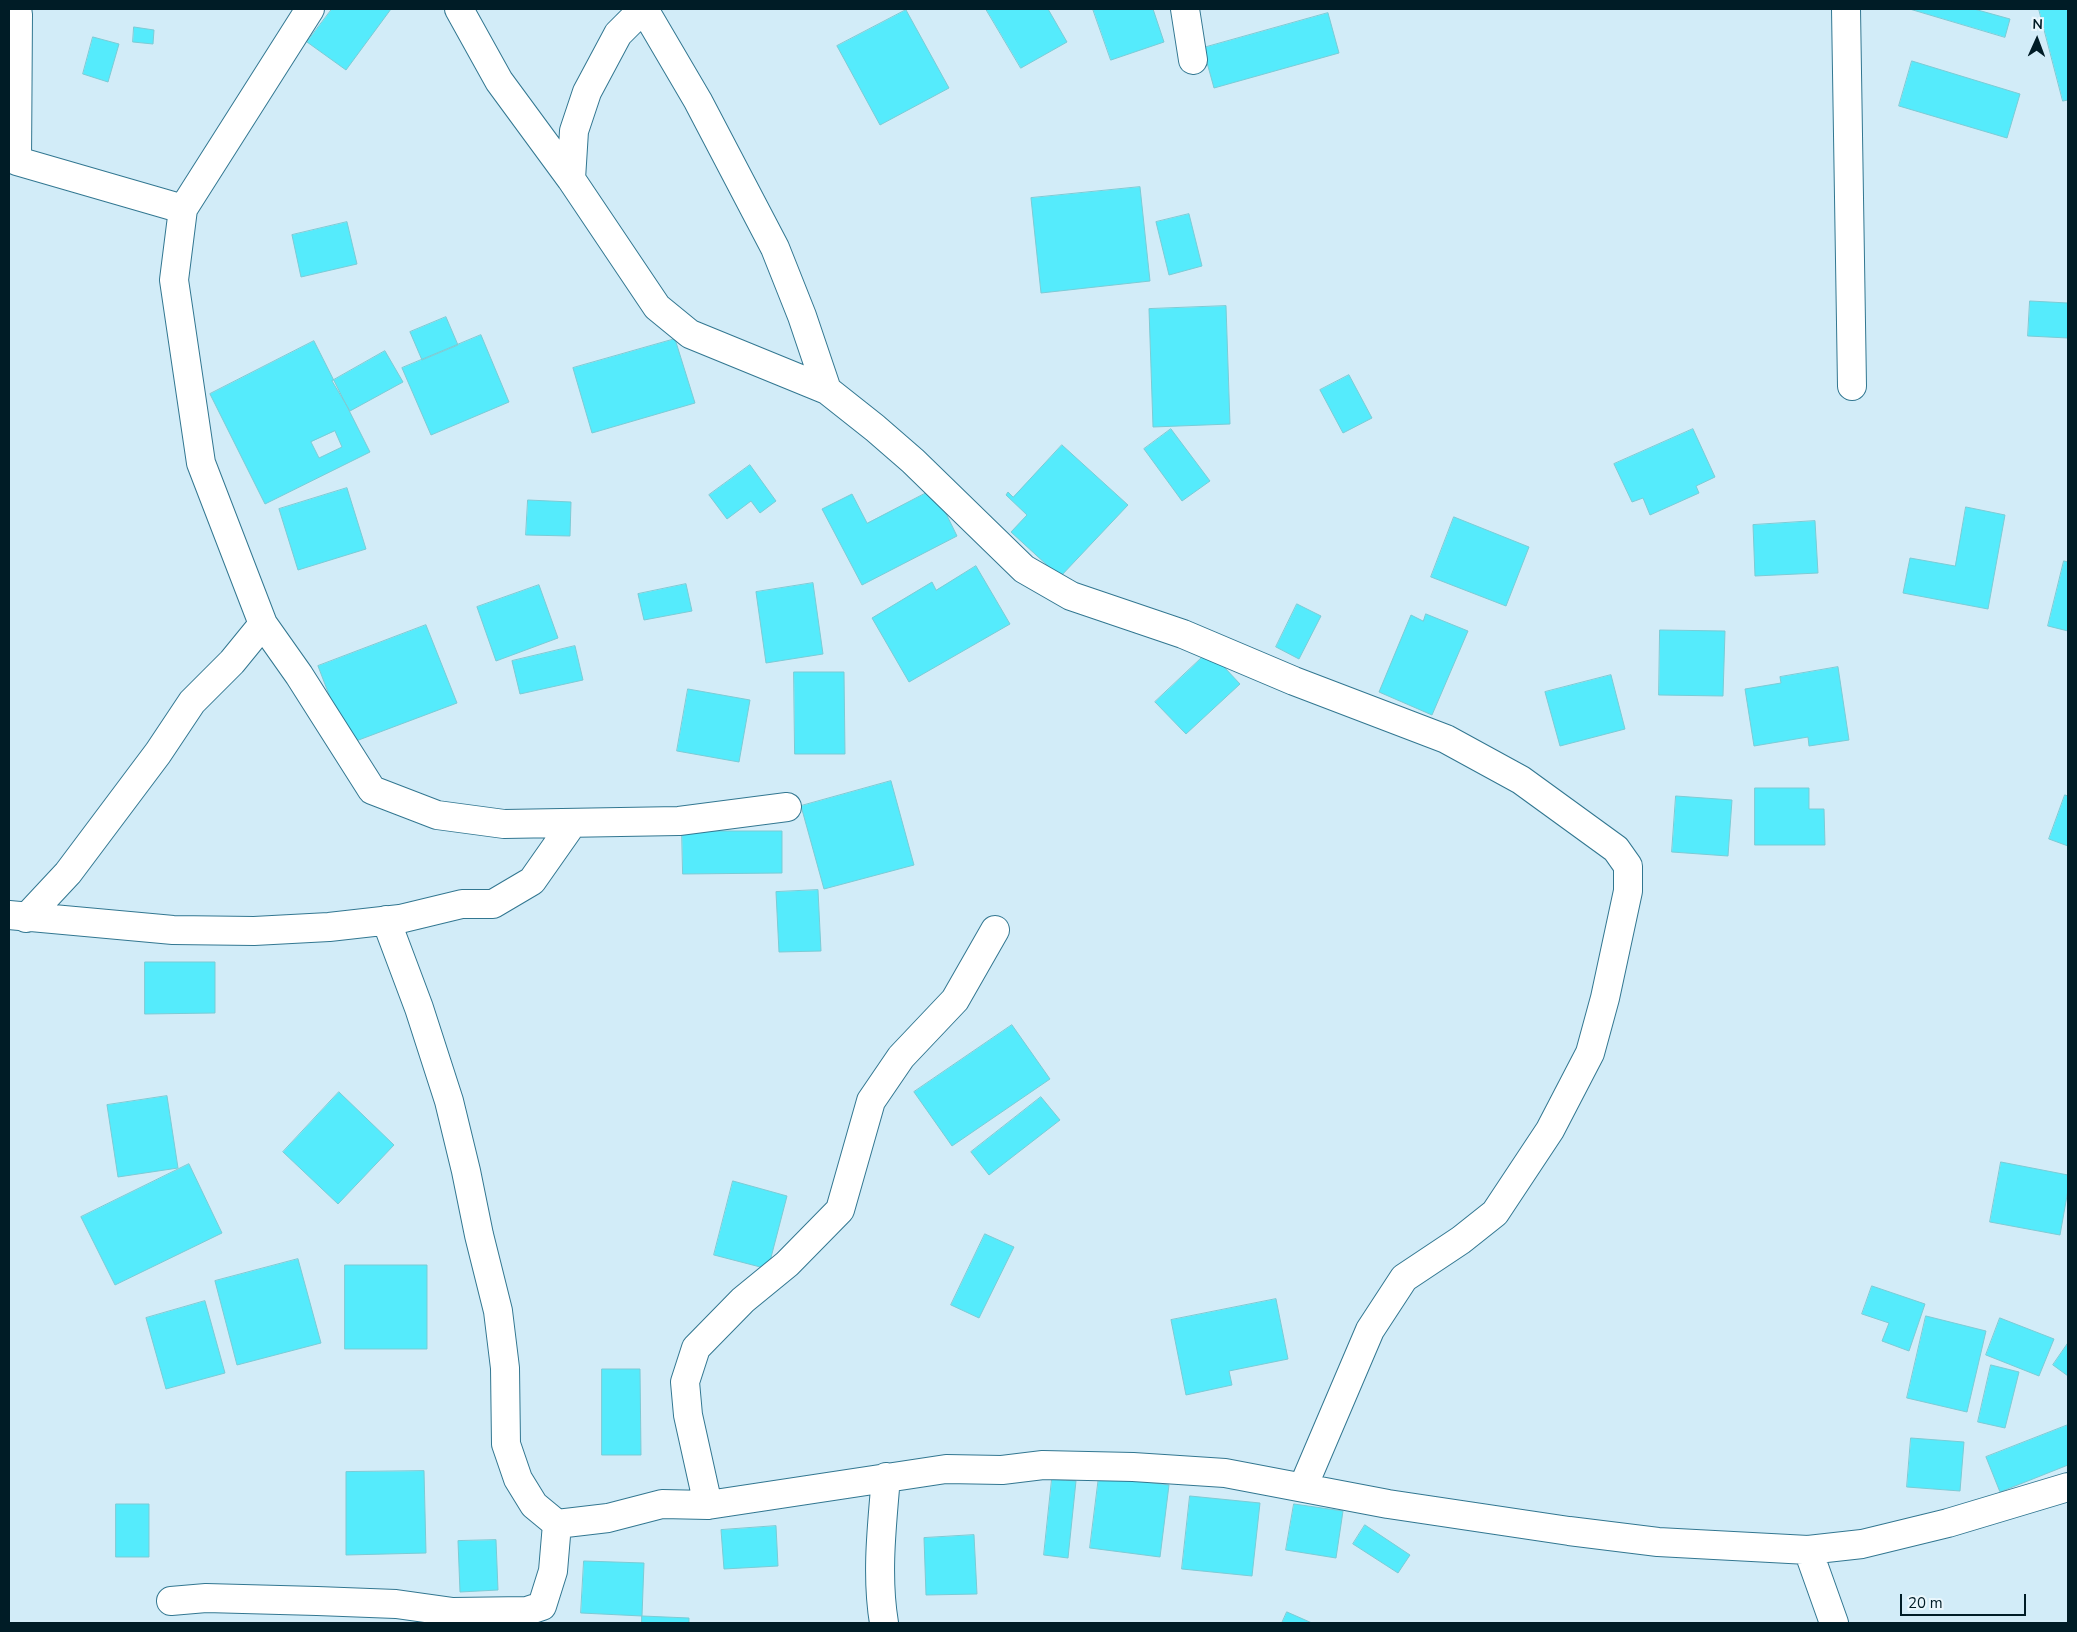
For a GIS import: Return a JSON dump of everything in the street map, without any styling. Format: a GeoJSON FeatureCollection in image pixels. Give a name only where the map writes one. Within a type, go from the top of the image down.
{"type":"FeatureCollection","features":[{"type":"Feature","properties":{"kind":"street"},"geometry":{"type":"LineString","coordinates":[[15,9],[18,14],[13,159],[183,209]]}},
{"type":"Feature","properties":{"kind":"street"},"geometry":{"type":"LineString","coordinates":[[310,9],[183,209],[174,280],[201,463],[262,624],[299,675],[372,790],[437,815],[504,824],[572,824],[679,821],[787,807]]}},
{"type":"Feature","properties":{"kind":"street"},"geometry":{"type":"LineString","coordinates":[[459,9],[499,81],[571,179],[657,307],[690,334],[827,390],[913,461],[1024,569],[1071,596],[1183,634],[1294,681],[1446,739],[1521,780],[1616,849],[1628,866],[1628,891],[1605,998],[1590,1054],[1550,1130],[1495,1214],[1461,1240],[1404,1278],[1370,1330],[1303,1486]]}},
{"type":"Feature","properties":{"kind":"street"},"geometry":{"type":"LineString","coordinates":[[571,179],[574,131],[587,92],[618,34],[643,9],[698,101],[775,248],[802,316],[827,390]]}},
{"type":"Feature","properties":{"kind":"street"},"geometry":{"type":"LineString","coordinates":[[1185,9],[1193,60]]}},
{"type":"Feature","properties":{"kind":"street"},"geometry":{"type":"LineString","coordinates":[[1846,9],[1852,386]]}},
{"type":"Feature","properties":{"kind":"street"},"geometry":{"type":"LineString","coordinates":[[17,916],[68,873],[158,753],[192,702],[232,662],[262,624]]}},
{"type":"Feature","properties":{"kind":"street"},"geometry":{"type":"LineString","coordinates":[[17,916],[173,930],[254,931],[329,927],[386,920],[462,904],[493,904],[532,880],[572,824]]}},
{"type":"Feature","properties":{"kind":"street"},"geometry":{"type":"LineString","coordinates":[[386,920],[419,1008],[449,1100],[466,1171],[479,1236],[498,1311],[505,1368],[506,1444],[518,1479],[534,1505],[557,1524],[608,1518],[662,1504],[708,1505],[946,1469],[1002,1470],[1043,1465],[1133,1466],[1225,1473],[1303,1486],[1388,1504],[1569,1531],[1667,1542],[1808,1550],[1862,1544],[1948,1523],[2068,1487]]}},
{"type":"Feature","properties":{"kind":"street"},"geometry":{"type":"LineString","coordinates":[[708,1505],[688,1415],[684,1382],[696,1348],[744,1300],[788,1264],[840,1210],[871,1100],[900,1057],[955,1000],[995,930]]}},
{"type":"Feature","properties":{"kind":"street"},"geometry":{"type":"LineString","coordinates":[[884,1623],[881,1606],[881,1545],[886,1477]]}},
{"type":"Feature","properties":{"kind":"street"},"geometry":{"type":"LineString","coordinates":[[171,1601],[206,1598],[317,1601],[396,1604],[453,1612],[527,1611],[542,1615],[552,1571],[557,1524]]}},
{"type":"Feature","properties":{"kind":"street"},"geometry":{"type":"LineString","coordinates":[[1808,1550],[1834,1623]]}},
{"type":"Feature","properties":{"kind":"building"},"geometry":{"type":"Polygon","coordinates":[[[332,9],[391,9],[346,70],[307,42],[332,9]]]}},
{"type":"Feature","properties":{"kind":"building"},"geometry":{"type":"Polygon","coordinates":[[[986,9],[1048,9],[1067,42],[1021,68],[986,9]]]}},
{"type":"Feature","properties":{"kind":"building"},"geometry":{"type":"Polygon","coordinates":[[[1093,9],[1153,9],[1164,42],[1111,60],[1093,9]]]}},
{"type":"Feature","properties":{"kind":"building"},"geometry":{"type":"Polygon","coordinates":[[[1910,9],[1974,9],[2010,19],[2005,37],[1910,9]]]}},
{"type":"Feature","properties":{"kind":"building"},"geometry":{"type":"Polygon","coordinates":[[[2039,9],[2068,9],[2068,100],[2063,101],[2039,9]]]}},
{"type":"Feature","properties":{"kind":"building"},"geometry":{"type":"Polygon","coordinates":[[[906,10],[949,88],[880,125],[837,46],[906,10]]]}},
{"type":"Feature","properties":{"kind":"building"},"geometry":{"type":"Polygon","coordinates":[[[1328,13],[1339,53],[1214,88],[1203,48],[1328,13]]]}},
{"type":"Feature","properties":{"kind":"building"},"geometry":{"type":"Polygon","coordinates":[[[134,27],[154,30],[153,44],[133,42],[134,27]]]}},
{"type":"Feature","properties":{"kind":"building"},"geometry":{"type":"Polygon","coordinates":[[[93,37],[119,44],[108,82],[83,74],[93,37]]]}},
{"type":"Feature","properties":{"kind":"building"},"geometry":{"type":"Polygon","coordinates":[[[1912,61],[2020,94],[2007,138],[1899,106],[1912,61]]]}},
{"type":"Feature","properties":{"kind":"building"},"geometry":{"type":"Polygon","coordinates":[[[1140,187],[1150,281],[1041,293],[1031,198],[1140,187]]]}},
{"type":"Feature","properties":{"kind":"building"},"geometry":{"type":"Polygon","coordinates":[[[1189,214],[1202,266],[1169,275],[1156,222],[1189,214]]]}},
{"type":"Feature","properties":{"kind":"building"},"geometry":{"type":"Polygon","coordinates":[[[347,222],[357,264],[301,277],[292,235],[347,222]]]}},
{"type":"Feature","properties":{"kind":"building"},"geometry":{"type":"Polygon","coordinates":[[[2030,301],[2068,303],[2068,338],[2028,336],[2030,301]]]}},
{"type":"Feature","properties":{"kind":"building"},"geometry":{"type":"Polygon","coordinates":[[[1226,306],[1230,424],[1153,427],[1149,309],[1226,306]]]}},
{"type":"Feature","properties":{"kind":"building"},"geometry":{"type":"Polygon","coordinates":[[[446,317],[458,345],[422,360],[410,332],[446,317]]]}},
{"type":"Feature","properties":{"kind":"building"},"geometry":{"type":"Polygon","coordinates":[[[481,335],[509,402],[431,435],[402,368],[481,335]]]}},
{"type":"Feature","properties":{"kind":"building"},"geometry":{"type":"Polygon","coordinates":[[[675,339],[695,403],[592,433],[573,368],[675,339]]]}},
{"type":"Feature","properties":{"kind":"building"},"geometry":{"type":"Polygon","coordinates":[[[314,341],[370,452],[265,504],[210,394],[314,341]]]}},
{"type":"Feature","properties":{"kind":"building"},"geometry":{"type":"Polygon","coordinates":[[[385,351],[403,382],[350,411],[332,381],[385,351]]]}},
{"type":"Feature","properties":{"kind":"building"},"geometry":{"type":"Polygon","coordinates":[[[1349,375],[1372,418],[1343,433],[1320,390],[1349,375]]]}},
{"type":"Feature","properties":{"kind":"building"},"geometry":{"type":"Polygon","coordinates":[[[1171,429],[1210,481],[1182,501],[1144,449],[1171,429]]]}},
{"type":"Feature","properties":{"kind":"building"},"geometry":{"type":"Polygon","coordinates":[[[1693,429],[1715,477],[1696,486],[1699,493],[1650,515],[1643,498],[1632,502],[1614,464],[1693,429]]]}},
{"type":"Feature","properties":{"kind":"building"},"geometry":{"type":"Polygon","coordinates":[[[335,431],[342,447],[319,458],[311,442],[335,431]]]}},
{"type":"Feature","properties":{"kind":"building"},"geometry":{"type":"Polygon","coordinates":[[[1062,445],[1128,505],[1060,577],[1011,532],[1027,515],[1006,495],[1008,492],[1013,497],[1062,445]]]}},
{"type":"Feature","properties":{"kind":"building"},"geometry":{"type":"Polygon","coordinates":[[[750,465],[776,501],[760,513],[751,501],[727,519],[709,495],[750,465]]]}},
{"type":"Feature","properties":{"kind":"building"},"geometry":{"type":"Polygon","coordinates":[[[347,488],[366,549],[298,570],[279,509],[347,488]]]}},
{"type":"Feature","properties":{"kind":"building"},"geometry":{"type":"Polygon","coordinates":[[[934,489],[957,536],[862,585],[822,509],[852,494],[867,523],[934,489]]]}},
{"type":"Feature","properties":{"kind":"building"},"geometry":{"type":"Polygon","coordinates":[[[528,500],[571,502],[570,536],[526,535],[528,500]]]}},
{"type":"Feature","properties":{"kind":"building"},"geometry":{"type":"Polygon","coordinates":[[[1966,507],[2005,515],[1988,609],[1903,593],[1910,558],[1955,566],[1966,507]]]}},
{"type":"Feature","properties":{"kind":"building"},"geometry":{"type":"Polygon","coordinates":[[[1454,517],[1529,547],[1506,606],[1431,577],[1454,517]]]}},
{"type":"Feature","properties":{"kind":"building"},"geometry":{"type":"Polygon","coordinates":[[[1815,521],[1818,573],[1755,576],[1753,525],[1815,521]]]}},
{"type":"Feature","properties":{"kind":"building"},"geometry":{"type":"Polygon","coordinates":[[[2064,561],[2068,562],[2068,631],[2048,626],[2064,561]]]}},
{"type":"Feature","properties":{"kind":"building"},"geometry":{"type":"Polygon","coordinates":[[[976,566],[1010,624],[909,682],[872,618],[932,582],[936,590],[976,566]]]}},
{"type":"Feature","properties":{"kind":"building"},"geometry":{"type":"Polygon","coordinates":[[[813,583],[823,654],[766,663],[756,592],[813,583]]]}},
{"type":"Feature","properties":{"kind":"building"},"geometry":{"type":"Polygon","coordinates":[[[686,584],[692,611],[644,620],[638,594],[686,584]]]}},
{"type":"Feature","properties":{"kind":"building"},"geometry":{"type":"Polygon","coordinates":[[[539,585],[558,638],[496,661],[477,607],[539,585]]]}},
{"type":"Feature","properties":{"kind":"building"},"geometry":{"type":"Polygon","coordinates":[[[1297,604],[1321,616],[1299,659],[1276,647],[1297,604]]]}},
{"type":"Feature","properties":{"kind":"building"},"geometry":{"type":"Polygon","coordinates":[[[1426,614],[1468,631],[1432,715],[1379,692],[1411,615],[1423,621],[1426,614]]]}},
{"type":"Feature","properties":{"kind":"building"},"geometry":{"type":"Polygon","coordinates":[[[426,625],[457,703],[348,744],[318,666],[426,625]]]}},
{"type":"Feature","properties":{"kind":"building"},"geometry":{"type":"Polygon","coordinates":[[[1660,630],[1725,631],[1723,696],[1659,695],[1660,630]]]}},
{"type":"Feature","properties":{"kind":"building"},"geometry":{"type":"Polygon","coordinates":[[[575,646],[583,680],[520,694],[512,661],[575,646]]]}},
{"type":"Feature","properties":{"kind":"building"},"geometry":{"type":"Polygon","coordinates":[[[1209,651],[1240,684],[1186,734],[1155,702],[1209,651]]]}},
{"type":"Feature","properties":{"kind":"building"},"geometry":{"type":"Polygon","coordinates":[[[1838,667],[1849,740],[1809,746],[1808,737],[1754,746],[1745,689],[1781,683],[1780,677],[1838,667]]]}},
{"type":"Feature","properties":{"kind":"building"},"geometry":{"type":"Polygon","coordinates":[[[794,672],[844,672],[845,754],[795,754],[794,672]]]}},
{"type":"Feature","properties":{"kind":"building"},"geometry":{"type":"Polygon","coordinates":[[[1611,675],[1625,729],[1560,746],[1545,692],[1611,675]]]}},
{"type":"Feature","properties":{"kind":"building"},"geometry":{"type":"Polygon","coordinates":[[[688,689],[750,700],[739,762],[677,751],[688,689]]]}},
{"type":"Feature","properties":{"kind":"building"},"geometry":{"type":"Polygon","coordinates":[[[891,781],[914,865],[824,889],[801,806],[891,781]]]}},
{"type":"Feature","properties":{"kind":"building"},"geometry":{"type":"Polygon","coordinates":[[[1755,788],[1809,788],[1809,809],[1824,809],[1825,845],[1755,845],[1755,788]]]}},
{"type":"Feature","properties":{"kind":"building"},"geometry":{"type":"Polygon","coordinates":[[[2065,795],[2068,796],[2068,846],[2049,839],[2065,795]]]}},
{"type":"Feature","properties":{"kind":"building"},"geometry":{"type":"Polygon","coordinates":[[[1676,796],[1732,800],[1728,856],[1672,852],[1676,796]]]}},
{"type":"Feature","properties":{"kind":"building"},"geometry":{"type":"Polygon","coordinates":[[[682,831],[782,831],[782,873],[683,874],[682,831]]]}},
{"type":"Feature","properties":{"kind":"building"},"geometry":{"type":"Polygon","coordinates":[[[818,890],[821,951],[779,952],[776,892],[818,890]]]}},
{"type":"Feature","properties":{"kind":"building"},"geometry":{"type":"Polygon","coordinates":[[[145,962],[215,962],[215,1013],[145,1014],[145,962]]]}},
{"type":"Feature","properties":{"kind":"building"},"geometry":{"type":"Polygon","coordinates":[[[1012,1025],[1050,1079],[952,1146],[914,1092],[1012,1025]]]}},
{"type":"Feature","properties":{"kind":"building"},"geometry":{"type":"Polygon","coordinates":[[[339,1092],[394,1145],[338,1204],[283,1152],[339,1092]]]}},
{"type":"Feature","properties":{"kind":"building"},"geometry":{"type":"Polygon","coordinates":[[[167,1096],[178,1168],[118,1177],[107,1105],[167,1096]]]}},
{"type":"Feature","properties":{"kind":"building"},"geometry":{"type":"Polygon","coordinates":[[[1041,1097],[1060,1120],[989,1175],[971,1152],[1041,1097]]]}},
{"type":"Feature","properties":{"kind":"building"},"geometry":{"type":"Polygon","coordinates":[[[2001,1162],[2068,1175],[2068,1190],[2060,1235],[1990,1222],[2001,1162]]]}},
{"type":"Feature","properties":{"kind":"building"},"geometry":{"type":"Polygon","coordinates":[[[189,1164],[222,1233],[115,1285],[81,1217],[189,1164]]]}},
{"type":"Feature","properties":{"kind":"building"},"geometry":{"type":"Polygon","coordinates":[[[733,1181],[787,1196],[768,1269],[714,1255],[733,1181]]]}},
{"type":"Feature","properties":{"kind":"building"},"geometry":{"type":"Polygon","coordinates":[[[985,1234],[1014,1247],[979,1318],[951,1305],[985,1234]]]}},
{"type":"Feature","properties":{"kind":"building"},"geometry":{"type":"Polygon","coordinates":[[[298,1259],[321,1343],[237,1365],[215,1281],[298,1259]]]}},
{"type":"Feature","properties":{"kind":"building"},"geometry":{"type":"Polygon","coordinates":[[[345,1265],[427,1265],[427,1349],[345,1349],[345,1265]]]}},
{"type":"Feature","properties":{"kind":"building"},"geometry":{"type":"Polygon","coordinates":[[[1872,1286],[1925,1304],[1909,1351],[1882,1341],[1889,1323],[1862,1314],[1872,1286]]]}},
{"type":"Feature","properties":{"kind":"building"},"geometry":{"type":"Polygon","coordinates":[[[1276,1299],[1288,1359],[1229,1371],[1232,1385],[1186,1395],[1171,1320],[1276,1299]]]}},
{"type":"Feature","properties":{"kind":"building"},"geometry":{"type":"Polygon","coordinates":[[[205,1301],[225,1373],[166,1389],[146,1318],[205,1301]]]}},
{"type":"Feature","properties":{"kind":"building"},"geometry":{"type":"Polygon","coordinates":[[[1926,1316],[1986,1331],[1967,1412],[1907,1398],[1926,1316]]]}},
{"type":"Feature","properties":{"kind":"building"},"geometry":{"type":"Polygon","coordinates":[[[2000,1318],[2054,1339],[2039,1376],[1986,1355],[2000,1318]]]}},
{"type":"Feature","properties":{"kind":"building"},"geometry":{"type":"Polygon","coordinates":[[[2068,1343],[2068,1376],[2053,1365],[2068,1343]]]}},
{"type":"Feature","properties":{"kind":"building"},"geometry":{"type":"Polygon","coordinates":[[[1991,1365],[2019,1372],[2005,1428],[1978,1422],[1991,1365]]]}},
{"type":"Feature","properties":{"kind":"building"},"geometry":{"type":"Polygon","coordinates":[[[602,1369],[640,1369],[641,1455],[602,1455],[602,1369]]]}},
{"type":"Feature","properties":{"kind":"building"},"geometry":{"type":"Polygon","coordinates":[[[2068,1425],[2068,1465],[2000,1492],[1986,1457],[2068,1425]]]}},
{"type":"Feature","properties":{"kind":"building"},"geometry":{"type":"Polygon","coordinates":[[[1911,1438],[1964,1442],[1960,1491],[1907,1487],[1911,1438]]]}},
{"type":"Feature","properties":{"kind":"building"},"geometry":{"type":"Polygon","coordinates":[[[424,1471],[426,1553],[346,1555],[346,1472],[424,1471]]]}},
{"type":"Feature","properties":{"kind":"building"},"geometry":{"type":"Polygon","coordinates":[[[1099,1476],[1169,1485],[1160,1557],[1090,1548],[1099,1476]]]}},
{"type":"Feature","properties":{"kind":"building"},"geometry":{"type":"Polygon","coordinates":[[[1052,1479],[1076,1481],[1068,1558],[1044,1555],[1052,1479]]]}},
{"type":"Feature","properties":{"kind":"building"},"geometry":{"type":"Polygon","coordinates":[[[1190,1496],[1260,1503],[1252,1576],[1182,1569],[1190,1496]]]}},
{"type":"Feature","properties":{"kind":"building"},"geometry":{"type":"Polygon","coordinates":[[[116,1504],[149,1504],[149,1557],[116,1557],[116,1504]]]}},
{"type":"Feature","properties":{"kind":"building"},"geometry":{"type":"Polygon","coordinates":[[[1294,1504],[1343,1511],[1336,1558],[1286,1550],[1294,1504]]]}},
{"type":"Feature","properties":{"kind":"building"},"geometry":{"type":"Polygon","coordinates":[[[1365,1525],[1410,1555],[1398,1573],[1353,1544],[1365,1525]]]}},
{"type":"Feature","properties":{"kind":"building"},"geometry":{"type":"Polygon","coordinates":[[[776,1526],[778,1566],[724,1569],[721,1530],[776,1526]]]}},
{"type":"Feature","properties":{"kind":"building"},"geometry":{"type":"Polygon","coordinates":[[[974,1535],[977,1594],[926,1595],[924,1538],[974,1535]]]}},
{"type":"Feature","properties":{"kind":"building"},"geometry":{"type":"Polygon","coordinates":[[[496,1540],[498,1590],[460,1592],[458,1541],[496,1540]]]}},
{"type":"Feature","properties":{"kind":"building"},"geometry":{"type":"Polygon","coordinates":[[[584,1561],[644,1563],[642,1616],[581,1613],[584,1561]]]}},
{"type":"Feature","properties":{"kind":"building"},"geometry":{"type":"Polygon","coordinates":[[[1287,1612],[1312,1623],[1282,1623],[1287,1612]]]}},
{"type":"Feature","properties":{"kind":"building"},"geometry":{"type":"Polygon","coordinates":[[[642,1616],[689,1618],[689,1623],[642,1623],[642,1616]]]}}]}
